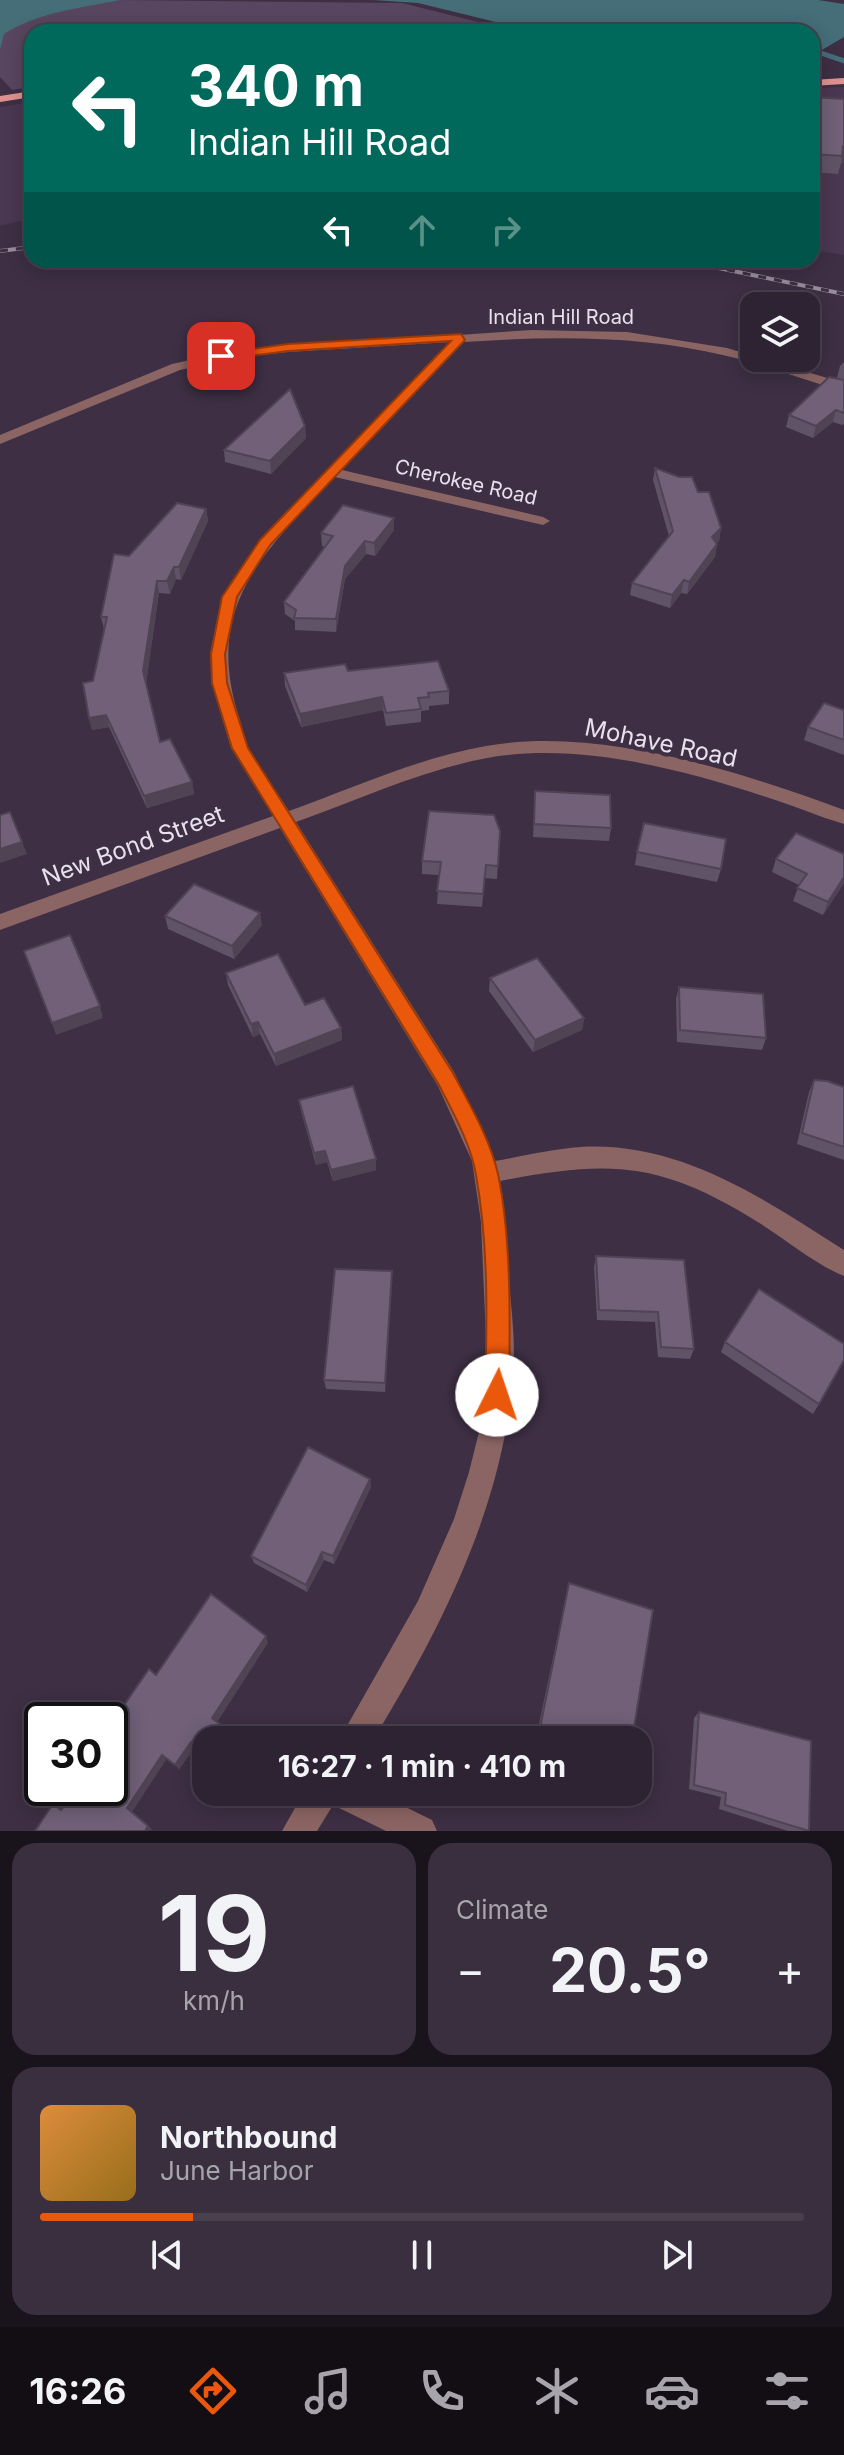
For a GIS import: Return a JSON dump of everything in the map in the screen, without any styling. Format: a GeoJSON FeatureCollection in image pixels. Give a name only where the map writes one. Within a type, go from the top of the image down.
{"type":"FeatureCollection","features":[{"type":"Feature","properties":{"kind":"main road"},"geometry":{"type":"LineString","coordinates":[[820,82],[844,81]]}},
{"type":"Feature","properties":{"kind":"main road"},"geometry":{"type":"LineString","coordinates":[[0,99],[24,95]]}},
{"type":"Feature","properties":{"kind":"street","name":"Indian Hill Road"},"geometry":{"type":"LineString","coordinates":[[0,440],[192,362],[288,348],[578,333],[653,339],[751,358],[844,387]]}},
{"type":"Feature","properties":{"kind":"street"},"geometry":{"type":"LineString","coordinates":[[364,1726],[390,1685],[435,1598],[469,1514],[491,1438],[500,1360],[499,1304],[487,1173],[469,1124],[446,1079],[240,748],[227,715],[219,669],[222,624],[230,597],[244,570],[265,542],[461,338]]}},
{"type":"Feature","properties":{"kind":"street","name":"Cherokee Road"},"geometry":{"type":"LineString","coordinates":[[333,472],[543,521]]}},
{"type":"Feature","properties":{"kind":"street","name":"Mohave Road"},"geometry":{"type":"LineString","coordinates":[[283,819],[458,758],[541,747],[597,751],[654,762],[786,797],[844,817]]}},
{"type":"Feature","properties":{"kind":"street","name":"New Bond Street"},"geometry":{"type":"LineString","coordinates":[[0,922],[283,819]]}},
{"type":"Feature","properties":{"kind":"street"},"geometry":{"type":"LineString","coordinates":[[487,1173],[583,1157],[655,1163],[693,1173],[724,1188],[844,1264]]}},
{"type":"Feature","properties":{"kind":"street"},"geometry":{"type":"LineString","coordinates":[[298,1831],[314,1806]]}},
{"type":"Feature","properties":{"kind":"street"},"geometry":{"type":"LineString","coordinates":[[369,1806],[421,1831]]}},
{"type":"Feature","properties":{"kind":"shaded area"},"geometry":{"type":"Polygon","coordinates":[[[0,0],[121,0],[31,21],[4,34],[0,50],[0,0]]]}},
{"type":"Feature","properties":{"kind":"shaded area"},"geometry":{"type":"Polygon","coordinates":[[[121,0],[402,3],[486,24],[24,24],[24,88],[12,90],[0,77],[0,37],[25,20],[56,10],[121,0]]]}},
{"type":"Feature","properties":{"kind":"shaded area"},"geometry":{"type":"Polygon","coordinates":[[[373,0],[818,0],[844,4],[844,37],[820,51],[820,24],[503,24],[418,3],[373,0]]]}},
{"type":"Feature","properties":{"kind":"shaded area"},"geometry":{"type":"Polygon","coordinates":[[[844,87],[844,255],[820,251],[820,88],[844,87]]]}},
{"type":"Feature","properties":{"kind":"shaded area"},"geometry":{"type":"Polygon","coordinates":[[[24,103],[24,220],[0,226],[0,107],[24,103]]]}},
{"type":"Feature","properties":{"kind":"building"},"geometry":{"type":"Polygon","coordinates":[[[820,98],[844,99],[842,156],[820,155],[820,98]]]}},
{"type":"Feature","properties":{"kind":"building"},"geometry":{"type":"Polygon","coordinates":[[[829,377],[844,380],[844,413],[836,410],[816,426],[789,415],[829,377]]]}},
{"type":"Feature","properties":{"kind":"building"},"geometry":{"type":"Polygon","coordinates":[[[290,389],[305,426],[270,461],[224,450],[290,389]]]}},
{"type":"Feature","properties":{"kind":"building"},"geometry":{"type":"Polygon","coordinates":[[[655,468],[679,477],[692,477],[698,492],[709,492],[721,528],[712,537],[717,544],[689,582],[684,580],[672,595],[632,583],[673,531],[655,468]]]}},
{"type":"Feature","properties":{"kind":"building"},"geometry":{"type":"Polygon","coordinates":[[[177,503],[206,509],[179,567],[174,567],[167,581],[157,581],[143,671],[160,742],[170,739],[192,782],[144,796],[106,715],[89,718],[83,683],[93,681],[107,617],[101,617],[114,554],[129,556],[177,503]]]}},
{"type":"Feature","properties":{"kind":"building"},"geometry":{"type":"Polygon","coordinates":[[[343,505],[394,518],[374,543],[365,541],[345,566],[336,619],[294,618],[296,610],[284,602],[333,536],[321,533],[343,505]]]}},
{"type":"Feature","properties":{"kind":"building"},"geometry":{"type":"Polygon","coordinates":[[[438,661],[449,691],[428,693],[429,697],[418,698],[421,709],[386,713],[382,697],[300,714],[284,673],[345,664],[348,671],[438,661]]]}},
{"type":"Feature","properties":{"kind":"building"},"geometry":{"type":"Polygon","coordinates":[[[824,703],[844,710],[844,740],[808,727],[824,703]]]}},
{"type":"Feature","properties":{"kind":"building"},"geometry":{"type":"Polygon","coordinates":[[[535,791],[610,795],[611,828],[534,824],[535,791]]]}},
{"type":"Feature","properties":{"kind":"building"},"geometry":{"type":"Polygon","coordinates":[[[429,811],[494,815],[500,831],[498,866],[486,865],[483,894],[437,891],[441,862],[422,861],[429,811]]]}},
{"type":"Feature","properties":{"kind":"building"},"geometry":{"type":"Polygon","coordinates":[[[10,812],[22,842],[0,849],[0,815],[10,812]]]}},
{"type":"Feature","properties":{"kind":"building"},"geometry":{"type":"Polygon","coordinates":[[[644,823],[726,839],[721,869],[637,852],[644,823]]]}},
{"type":"Feature","properties":{"kind":"building"},"geometry":{"type":"Polygon","coordinates":[[[796,833],[844,854],[844,877],[828,902],[797,888],[807,874],[776,859],[796,833]]]}},
{"type":"Feature","properties":{"kind":"building"},"geometry":{"type":"Polygon","coordinates":[[[194,884],[260,913],[232,946],[165,916],[194,884]]]}},
{"type":"Feature","properties":{"kind":"building"},"geometry":{"type":"Polygon","coordinates":[[[70,935],[100,1006],[52,1023],[24,951],[70,935]]]}},
{"type":"Feature","properties":{"kind":"building"},"geometry":{"type":"Polygon","coordinates":[[[278,954],[305,1005],[324,998],[341,1028],[274,1054],[258,1022],[251,1024],[226,973],[278,954]]]}},
{"type":"Feature","properties":{"kind":"building"},"geometry":{"type":"Polygon","coordinates":[[[537,958],[584,1018],[535,1040],[490,978],[537,958]]]}},
{"type":"Feature","properties":{"kind":"building"},"geometry":{"type":"Polygon","coordinates":[[[679,987],[763,994],[766,1038],[680,1030],[679,987]]]}},
{"type":"Feature","properties":{"kind":"building"},"geometry":{"type":"Polygon","coordinates":[[[814,1080],[844,1087],[844,1147],[802,1133],[814,1080]]]}},
{"type":"Feature","properties":{"kind":"building"},"geometry":{"type":"Polygon","coordinates":[[[353,1086],[376,1159],[331,1170],[325,1151],[314,1153],[299,1100],[353,1086]]]}},
{"type":"Feature","properties":{"kind":"building"},"geometry":{"type":"Polygon","coordinates":[[[596,1256],[684,1260],[694,1349],[661,1347],[658,1312],[599,1310],[596,1256]]]}},
{"type":"Feature","properties":{"kind":"building"},"geometry":{"type":"Polygon","coordinates":[[[335,1269],[392,1271],[385,1383],[324,1380],[335,1269]]]}},
{"type":"Feature","properties":{"kind":"building"},"geometry":{"type":"Polygon","coordinates":[[[759,1289],[844,1344],[844,1360],[819,1404],[725,1342],[759,1289]]]}},
{"type":"Feature","properties":{"kind":"building"},"geometry":{"type":"Polygon","coordinates":[[[308,1447],[370,1479],[333,1556],[322,1552],[306,1585],[251,1556],[308,1447]]]}},
{"type":"Feature","properties":{"kind":"building"},"geometry":{"type":"Polygon","coordinates":[[[569,1583],[653,1610],[634,1726],[540,1726],[569,1583]]]}},
{"type":"Feature","properties":{"kind":"building"},"geometry":{"type":"Polygon","coordinates":[[[211,1594],[266,1636],[212,1718],[220,1726],[192,1726],[192,1743],[175,1765],[162,1755],[127,1808],[148,1826],[145,1831],[35,1831],[52,1806],[61,1810],[64,1806],[128,1806],[126,1702],[149,1669],[156,1675],[211,1594]]]}},
{"type":"Feature","properties":{"kind":"building"},"geometry":{"type":"Polygon","coordinates":[[[699,1712],[811,1741],[809,1831],[725,1805],[726,1793],[694,1785],[699,1712]]]}},
{"type":"Feature","properties":{"kind":"waterway"},"geometry":{"type":"LineString","coordinates":[[820,53],[844,61]]}},
{"type":"Feature","properties":{"kind":"railway"},"geometry":{"type":"LineString","coordinates":[[0,251],[24,248]]}},
{"type":"Feature","properties":{"kind":"railway"},"geometry":{"type":"LineString","coordinates":[[719,268],[844,294]]}},
{"type":"Feature","properties":{"kind":"route"},"geometry":{"type":"LineString","coordinates":[[221,356],[288,348],[461,338],[265,542],[244,570],[230,597],[218,654],[227,715],[240,748],[446,1079],[469,1124],[487,1173],[499,1304],[500,1374],[497,1395]]}}]}
